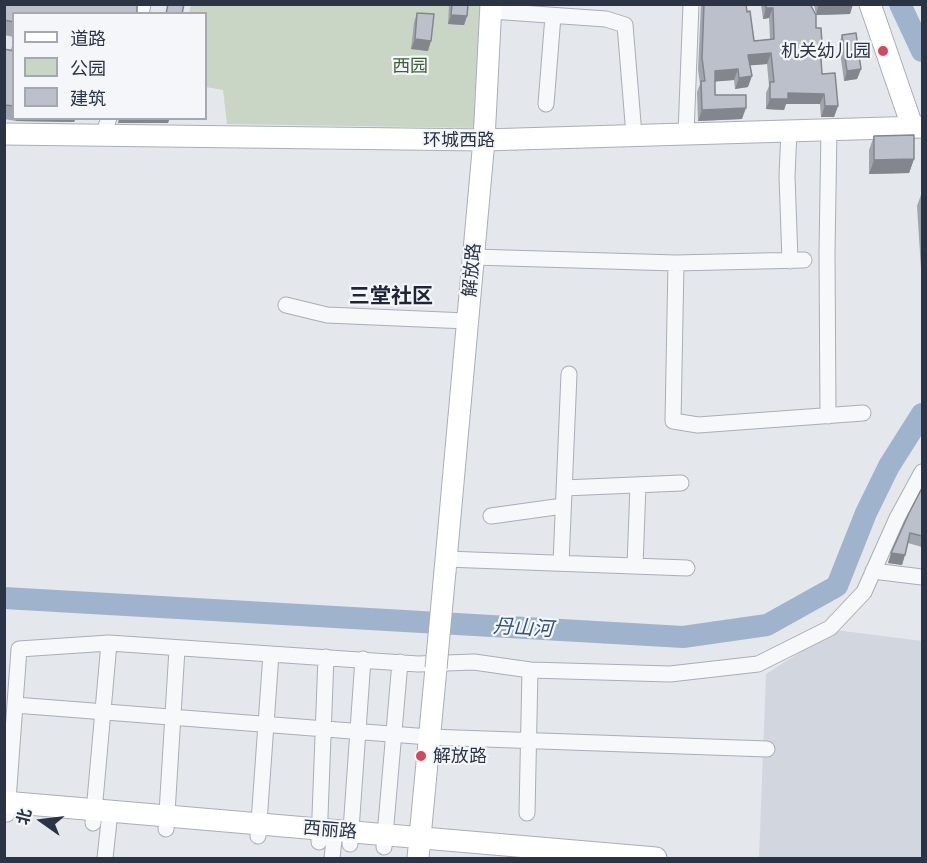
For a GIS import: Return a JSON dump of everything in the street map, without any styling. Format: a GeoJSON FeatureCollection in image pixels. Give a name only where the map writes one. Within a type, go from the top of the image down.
{"type":"FeatureCollection","features":[{"type":"Feature","properties":{"kind":"street"},"geometry":{"type":"LineString","coordinates":[[686,134],[691,4]]}},
{"type":"Feature","properties":{"kind":"street"},"geometry":{"type":"LineString","coordinates":[[870,4],[917,126]]}},
{"type":"Feature","properties":{"kind":"street"},"geometry":{"type":"LineString","coordinates":[[491,8],[553,16],[606,19],[625,25],[634,135]]}},
{"type":"Feature","properties":{"kind":"street","name":"解放路"},"geometry":{"type":"LineString","coordinates":[[419,849],[484,140],[491,8]]}},
{"type":"Feature","properties":{"kind":"street"},"geometry":{"type":"LineString","coordinates":[[546,104],[553,16]]}},
{"type":"Feature","properties":{"kind":"street","name":"环城西路"},"geometry":{"type":"LineString","coordinates":[[4,134],[106,127],[484,140],[917,126]]}},
{"type":"Feature","properties":{"kind":"street"},"geometry":{"type":"LineString","coordinates":[[828,416],[826,253],[829,129]]}},
{"type":"Feature","properties":{"kind":"street"},"geometry":{"type":"LineString","coordinates":[[473,256],[676,263],[797,260],[787,176],[789,130]]}},
{"type":"Feature","properties":{"kind":"street"},"geometry":{"type":"LineString","coordinates":[[676,263],[673,422],[698,425],[863,413]]}},
{"type":"Feature","properties":{"kind":"street"},"geometry":{"type":"LineString","coordinates":[[286,305],[327,315],[467,321]]}},
{"type":"Feature","properties":{"kind":"street"},"geometry":{"type":"LineString","coordinates":[[561,563],[568,374]]}},
{"type":"Feature","properties":{"kind":"street"},"geometry":{"type":"LineString","coordinates":[[6,808],[19,649],[109,643],[400,662],[441,664],[474,662],[530,670],[670,674],[758,664],[830,628],[864,592],[897,518],[922,472]]}},
{"type":"Feature","properties":{"kind":"street"},"geometry":{"type":"LineString","coordinates":[[564,488],[681,483]]}},
{"type":"Feature","properties":{"kind":"street"},"geometry":{"type":"LineString","coordinates":[[635,566],[638,484]]}},
{"type":"Feature","properties":{"kind":"street"},"geometry":{"type":"LineString","coordinates":[[491,516],[563,506]]}},
{"type":"Feature","properties":{"kind":"street"},"geometry":{"type":"LineString","coordinates":[[445,565],[561,563],[687,568]]}},
{"type":"Feature","properties":{"kind":"street"},"geometry":{"type":"LineString","coordinates":[[873,571],[922,577]]}},
{"type":"Feature","properties":{"kind":"street"},"geometry":{"type":"LineString","coordinates":[[105,858],[102,817],[103,711],[109,643]]}},
{"type":"Feature","properties":{"kind":"street"},"geometry":{"type":"LineString","coordinates":[[166,823],[177,649]]}},
{"type":"Feature","properties":{"kind":"street"},"geometry":{"type":"LineString","coordinates":[[259,831],[271,654]]}},
{"type":"Feature","properties":{"kind":"street"},"geometry":{"type":"LineString","coordinates":[[327,657],[324,729],[334,840]]}},
{"type":"Feature","properties":{"kind":"street"},"geometry":{"type":"LineString","coordinates":[[334,840],[357,731],[363,659]]}},
{"type":"Feature","properties":{"kind":"street"},"geometry":{"type":"LineString","coordinates":[[385,841],[400,662]]}},
{"type":"Feature","properties":{"kind":"street"},"geometry":{"type":"LineString","coordinates":[[527,813],[530,670]]}},
{"type":"Feature","properties":{"kind":"street"},"geometry":{"type":"LineString","coordinates":[[15,705],[429,737],[767,749]]}},
{"type":"Feature","properties":{"kind":"street","name":"西丽路"},"geometry":{"type":"LineString","coordinates":[[6,808],[334,840],[385,841],[419,849],[522,858]]}},
{"type":"Feature","properties":{"kind":"street","name":"西丽路"},"geometry":{"type":"LineString","coordinates":[[419,849],[656,858]]}},
{"type":"Feature","properties":{"kind":"shaded area"},"geometry":{"type":"Polygon","coordinates":[[[835,630],[922,641],[922,858],[759,858],[766,674],[835,630]]]}},
{"type":"Feature","properties":{"kind":"green space","name":"西园"},"geometry":{"type":"Polygon","coordinates":[[[191,4],[480,5],[475,128],[227,124],[223,90],[207,87],[207,12],[189,12],[191,4]]]}},
{"type":"Feature","properties":{"kind":"building"},"geometry":{"type":"Polygon","coordinates":[[[4,4],[137,4],[137,12],[12,12],[12,22],[4,20],[4,4]]]}},
{"type":"Feature","properties":{"kind":"building"},"geometry":{"type":"Polygon","coordinates":[[[168,4],[184,4],[182,12],[166,12],[168,4]]]}},
{"type":"Feature","properties":{"kind":"building"},"geometry":{"type":"Polygon","coordinates":[[[452,4],[468,4],[467,16],[451,15],[452,4]]]}},
{"type":"Feature","properties":{"kind":"building"},"geometry":{"type":"Polygon","coordinates":[[[704,4],[746,4],[747,12],[750,11],[754,41],[774,39],[773,8],[766,8],[766,4],[810,4],[816,15],[816,28],[821,28],[822,74],[835,73],[838,106],[825,106],[824,94],[788,93],[788,99],[770,99],[770,82],[774,82],[771,53],[748,55],[752,76],[739,78],[738,69],[715,71],[715,95],[746,95],[746,108],[702,110],[701,81],[705,81],[702,58],[704,4]]]}},
{"type":"Feature","properties":{"kind":"building"},"geometry":{"type":"Polygon","coordinates":[[[417,13],[434,14],[431,41],[415,39],[417,13]]]}},
{"type":"Feature","properties":{"kind":"building"},"geometry":{"type":"Polygon","coordinates":[[[856,33],[861,69],[847,71],[842,35],[856,33]]]}},
{"type":"Feature","properties":{"kind":"building"},"geometry":{"type":"Polygon","coordinates":[[[4,49],[12,51],[12,106],[4,105],[4,49]]]}},
{"type":"Feature","properties":{"kind":"building"},"geometry":{"type":"Polygon","coordinates":[[[914,135],[914,159],[874,160],[874,136],[914,135]]]}},
{"type":"Feature","properties":{"kind":"building"},"geometry":{"type":"Polygon","coordinates":[[[922,488],[922,536],[910,533],[905,555],[891,553],[909,513],[922,488]]]}},
{"type":"Feature","properties":{"kind":"waterway"},"geometry":{"type":"LineString","coordinates":[[900,4],[922,51]]}},
{"type":"Feature","properties":{"kind":"waterway","name":"丹山河"},"geometry":{"type":"LineString","coordinates":[[4,598],[683,637],[767,625],[837,586],[866,513],[889,466],[922,414]]}},
{"type":"Feature","properties":{"kind":"place","name":"机关幼儿园"},"geometry":{"type":"Point","coordinates":[883,51]}},
{"type":"Feature","properties":{"kind":"place","name":"解放路"},"geometry":{"type":"Point","coordinates":[421,756]}},
{"type":"Feature","properties":{"kind":"district","name":"三堂社区"},"geometry":{"type":"Point","coordinates":[391,297]}}]}
